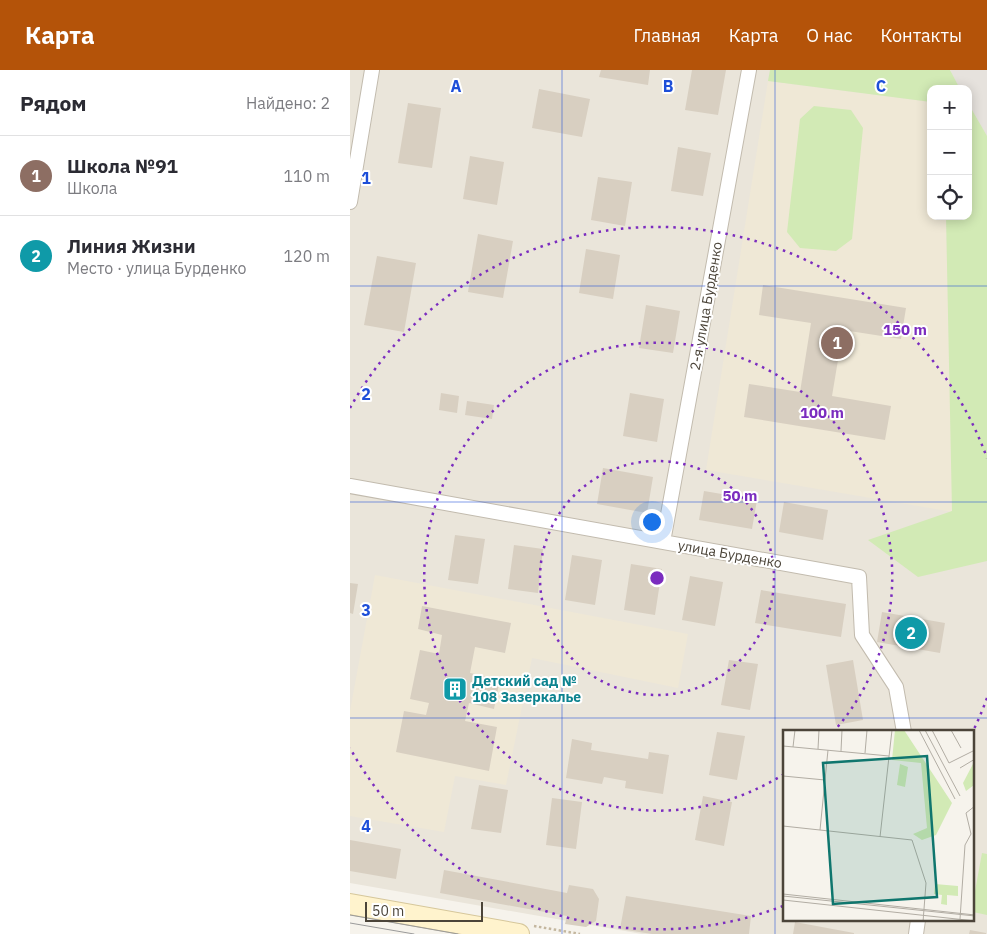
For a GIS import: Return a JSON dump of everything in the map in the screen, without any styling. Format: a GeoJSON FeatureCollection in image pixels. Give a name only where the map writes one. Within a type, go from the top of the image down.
{"type":"FeatureCollection","features":[{"type":"Feature","properties":{"kind":"street"},"geometry":{"type":"LineString","coordinates":[[350,202],[353,170],[372,70]]}},
{"type":"Feature","properties":{"kind":"street","name":"2-я улица Бурденко"},"geometry":{"type":"LineString","coordinates":[[663,542],[749,70]]}},
{"type":"Feature","properties":{"kind":"street","name":"улица Бурденко"},"geometry":{"type":"LineString","coordinates":[[350,486],[859,577],[862,636],[896,687],[904,730]]}},
{"type":"Feature","properties":{"kind":"street"},"geometry":{"type":"LineString","coordinates":[[350,904],[519,934]]}},
{"type":"Feature","properties":{"kind":"shaded area"},"geometry":{"type":"Polygon","coordinates":[[[350,70],[914,70],[932,73],[975,70],[987,96],[987,934],[642,934],[350,883],[350,70]]]}},
{"type":"Feature","properties":{"kind":"shaded area"},"geometry":{"type":"Polygon","coordinates":[[[950,70],[987,70],[987,136],[972,110],[972,85],[958,85],[950,70]]]}},
{"type":"Feature","properties":{"kind":"shaded area"},"geometry":{"type":"Polygon","coordinates":[[[768,81],[927,101],[927,220],[946,220],[953,512],[706,470],[768,81]]]}},
{"type":"Feature","properties":{"kind":"shaded area"},"geometry":{"type":"Polygon","coordinates":[[[375,575],[688,634],[678,688],[532,658],[506,785],[455,776],[444,832],[350,816],[350,711],[375,575]]]}},
{"type":"Feature","properties":{"kind":"green space"},"geometry":{"type":"Polygon","coordinates":[[[770,70],[950,70],[958,85],[927,85],[927,101],[768,81],[770,70]]]}},
{"type":"Feature","properties":{"kind":"green space"},"geometry":{"type":"Polygon","coordinates":[[[814,106],[851,110],[863,128],[852,239],[836,251],[800,248],[787,232],[800,119],[814,106]]]}},
{"type":"Feature","properties":{"kind":"green space"},"geometry":{"type":"Polygon","coordinates":[[[972,110],[987,136],[987,561],[918,577],[868,540],[952,511],[946,220],[972,220],[972,110]]]}},
{"type":"Feature","properties":{"kind":"green space"},"geometry":{"type":"Polygon","coordinates":[[[982,853],[987,854],[987,915],[974,912],[974,897],[982,853]]]}},
{"type":"Feature","properties":{"kind":"building"},"geometry":{"type":"Polygon","coordinates":[[[601,70],[650,70],[648,85],[599,77],[601,70]]]}},
{"type":"Feature","properties":{"kind":"building"},"geometry":{"type":"Polygon","coordinates":[[[692,70],[726,70],[718,115],[685,110],[692,70]]]}},
{"type":"Feature","properties":{"kind":"building"},"geometry":{"type":"Polygon","coordinates":[[[539,89],[590,99],[582,137],[532,128],[539,89]]]}},
{"type":"Feature","properties":{"kind":"building"},"geometry":{"type":"Polygon","coordinates":[[[408,103],[441,108],[432,168],[398,163],[408,103]]]}},
{"type":"Feature","properties":{"kind":"building"},"geometry":{"type":"Polygon","coordinates":[[[678,147],[711,153],[703,196],[671,191],[678,147]]]}},
{"type":"Feature","properties":{"kind":"building"},"geometry":{"type":"Polygon","coordinates":[[[470,156],[504,162],[497,205],[463,199],[470,156]]]}},
{"type":"Feature","properties":{"kind":"building"},"geometry":{"type":"Polygon","coordinates":[[[598,177],[632,182],[625,226],[591,220],[598,177]]]}},
{"type":"Feature","properties":{"kind":"building"},"geometry":{"type":"Polygon","coordinates":[[[478,234],[513,241],[503,298],[468,292],[478,234]]]}},
{"type":"Feature","properties":{"kind":"building"},"geometry":{"type":"Polygon","coordinates":[[[586,249],[620,255],[613,299],[579,293],[586,249]]]}},
{"type":"Feature","properties":{"kind":"building"},"geometry":{"type":"Polygon","coordinates":[[[377,256],[416,263],[404,332],[364,325],[377,256]]]}},
{"type":"Feature","properties":{"kind":"building"},"geometry":{"type":"Polygon","coordinates":[[[763,285],[906,308],[901,339],[843,330],[832,396],[891,406],[885,440],[744,417],[749,384],[800,392],[811,323],[759,315],[763,285]]]}},
{"type":"Feature","properties":{"kind":"building"},"geometry":{"type":"Polygon","coordinates":[[[646,305],[680,311],[673,353],[639,348],[646,305]]]}},
{"type":"Feature","properties":{"kind":"building"},"geometry":{"type":"Polygon","coordinates":[[[441,393],[459,396],[457,413],[439,410],[441,393]]]}},
{"type":"Feature","properties":{"kind":"building"},"geometry":{"type":"Polygon","coordinates":[[[630,393],[664,399],[657,442],[623,436],[630,393]]]}},
{"type":"Feature","properties":{"kind":"building"},"geometry":{"type":"Polygon","coordinates":[[[467,401],[494,405],[492,419],[465,415],[467,401]]]}},
{"type":"Feature","properties":{"kind":"building"},"geometry":{"type":"Polygon","coordinates":[[[603,468],[653,477],[647,513],[597,504],[603,468]]]}},
{"type":"Feature","properties":{"kind":"building"},"geometry":{"type":"Polygon","coordinates":[[[704,491],[757,500],[752,529],[699,520],[704,491]]]}},
{"type":"Feature","properties":{"kind":"building"},"geometry":{"type":"Polygon","coordinates":[[[784,502],[828,510],[823,540],[779,532],[784,502]]]}},
{"type":"Feature","properties":{"kind":"building"},"geometry":{"type":"Polygon","coordinates":[[[455,535],[485,539],[478,584],[448,580],[455,535]]]}},
{"type":"Feature","properties":{"kind":"building"},"geometry":{"type":"Polygon","coordinates":[[[514,545],[543,549],[538,593],[508,589],[514,545]]]}},
{"type":"Feature","properties":{"kind":"building"},"geometry":{"type":"Polygon","coordinates":[[[572,555],[602,560],[595,605],[565,600],[572,555]]]}},
{"type":"Feature","properties":{"kind":"building"},"geometry":{"type":"Polygon","coordinates":[[[631,564],[662,569],[655,615],[624,610],[631,564]]]}},
{"type":"Feature","properties":{"kind":"building"},"geometry":{"type":"Polygon","coordinates":[[[690,576],[723,582],[715,626],[682,620],[690,576]]]}},
{"type":"Feature","properties":{"kind":"building"},"geometry":{"type":"Polygon","coordinates":[[[350,583],[358,584],[353,614],[350,613],[350,583]]]}},
{"type":"Feature","properties":{"kind":"building"},"geometry":{"type":"Polygon","coordinates":[[[761,590],[846,604],[841,637],[755,623],[761,590]]]}},
{"type":"Feature","properties":{"kind":"building","name":"Детский сад № 108 Зазеркалье"},"geometry":{"type":"Polygon","coordinates":[[[422,606],[511,623],[505,653],[475,647],[470,673],[500,679],[494,709],[469,703],[465,721],[497,727],[489,771],[396,752],[404,711],[426,715],[429,703],[410,699],[420,650],[439,654],[442,635],[418,629],[422,606]]]}},
{"type":"Feature","properties":{"kind":"building"},"geometry":{"type":"Polygon","coordinates":[[[882,612],[945,623],[940,653],[877,642],[882,612]]]}},
{"type":"Feature","properties":{"kind":"building"},"geometry":{"type":"Polygon","coordinates":[[[729,660],[758,664],[750,710],[721,705],[729,660]]]}},
{"type":"Feature","properties":{"kind":"building"},"geometry":{"type":"Polygon","coordinates":[[[853,660],[863,720],[836,725],[826,665],[853,660]]]}},
{"type":"Feature","properties":{"kind":"building"},"geometry":{"type":"Polygon","coordinates":[[[717,732],[745,736],[737,780],[709,775],[717,732]]]}},
{"type":"Feature","properties":{"kind":"building"},"geometry":{"type":"Polygon","coordinates":[[[572,739],[592,743],[591,750],[648,759],[649,752],[669,755],[663,794],[625,788],[626,781],[604,777],[602,784],[566,778],[572,739]]]}},
{"type":"Feature","properties":{"kind":"building"},"geometry":{"type":"Polygon","coordinates":[[[479,785],[508,790],[501,833],[471,829],[479,785]]]}},
{"type":"Feature","properties":{"kind":"building"},"geometry":{"type":"Polygon","coordinates":[[[703,796],[732,802],[724,846],[695,840],[703,796]]]}},
{"type":"Feature","properties":{"kind":"building"},"geometry":{"type":"Polygon","coordinates":[[[552,798],[582,802],[576,849],[546,845],[552,798]]]}},
{"type":"Feature","properties":{"kind":"building"},"geometry":{"type":"Polygon","coordinates":[[[350,840],[401,849],[396,879],[350,871],[350,840]]]}},
{"type":"Feature","properties":{"kind":"building"},"geometry":{"type":"Polygon","coordinates":[[[444,870],[567,893],[569,885],[593,889],[599,899],[596,921],[586,927],[565,924],[567,916],[440,893],[444,870]]]}},
{"type":"Feature","properties":{"kind":"building"},"geometry":{"type":"Polygon","coordinates":[[[626,896],[751,916],[749,934],[652,934],[620,929],[626,896]]]}},
{"type":"Feature","properties":{"kind":"building"},"geometry":{"type":"Polygon","coordinates":[[[795,922],[854,933],[854,934],[793,934],[795,922]]]}},
{"type":"Feature","properties":{"kind":"building"},"geometry":{"type":"Polygon","coordinates":[[[970,930],[986,933],[986,934],[969,934],[970,930]]]}},
{"type":"Feature","properties":{"kind":"tram line"},"geometry":{"type":"LineString","coordinates":[[350,915],[458,934]]}},
{"type":"Feature","properties":{"kind":"tram line"},"geometry":{"type":"LineString","coordinates":[[350,923],[414,934]]}},
{"type":"Feature","properties":{"kind":"place","name":"Школа №91"},"geometry":{"type":"Point","coordinates":[837,343]}},
{"type":"Feature","properties":{"kind":"place","name":"Линия Жизни"},"geometry":{"type":"Point","coordinates":[911,633]}},
{"type":"Feature","properties":{"kind":"place","name":"Детский сад № 108 Зазеркалье"},"geometry":{"type":"Point","coordinates":[455,689]}}]}
